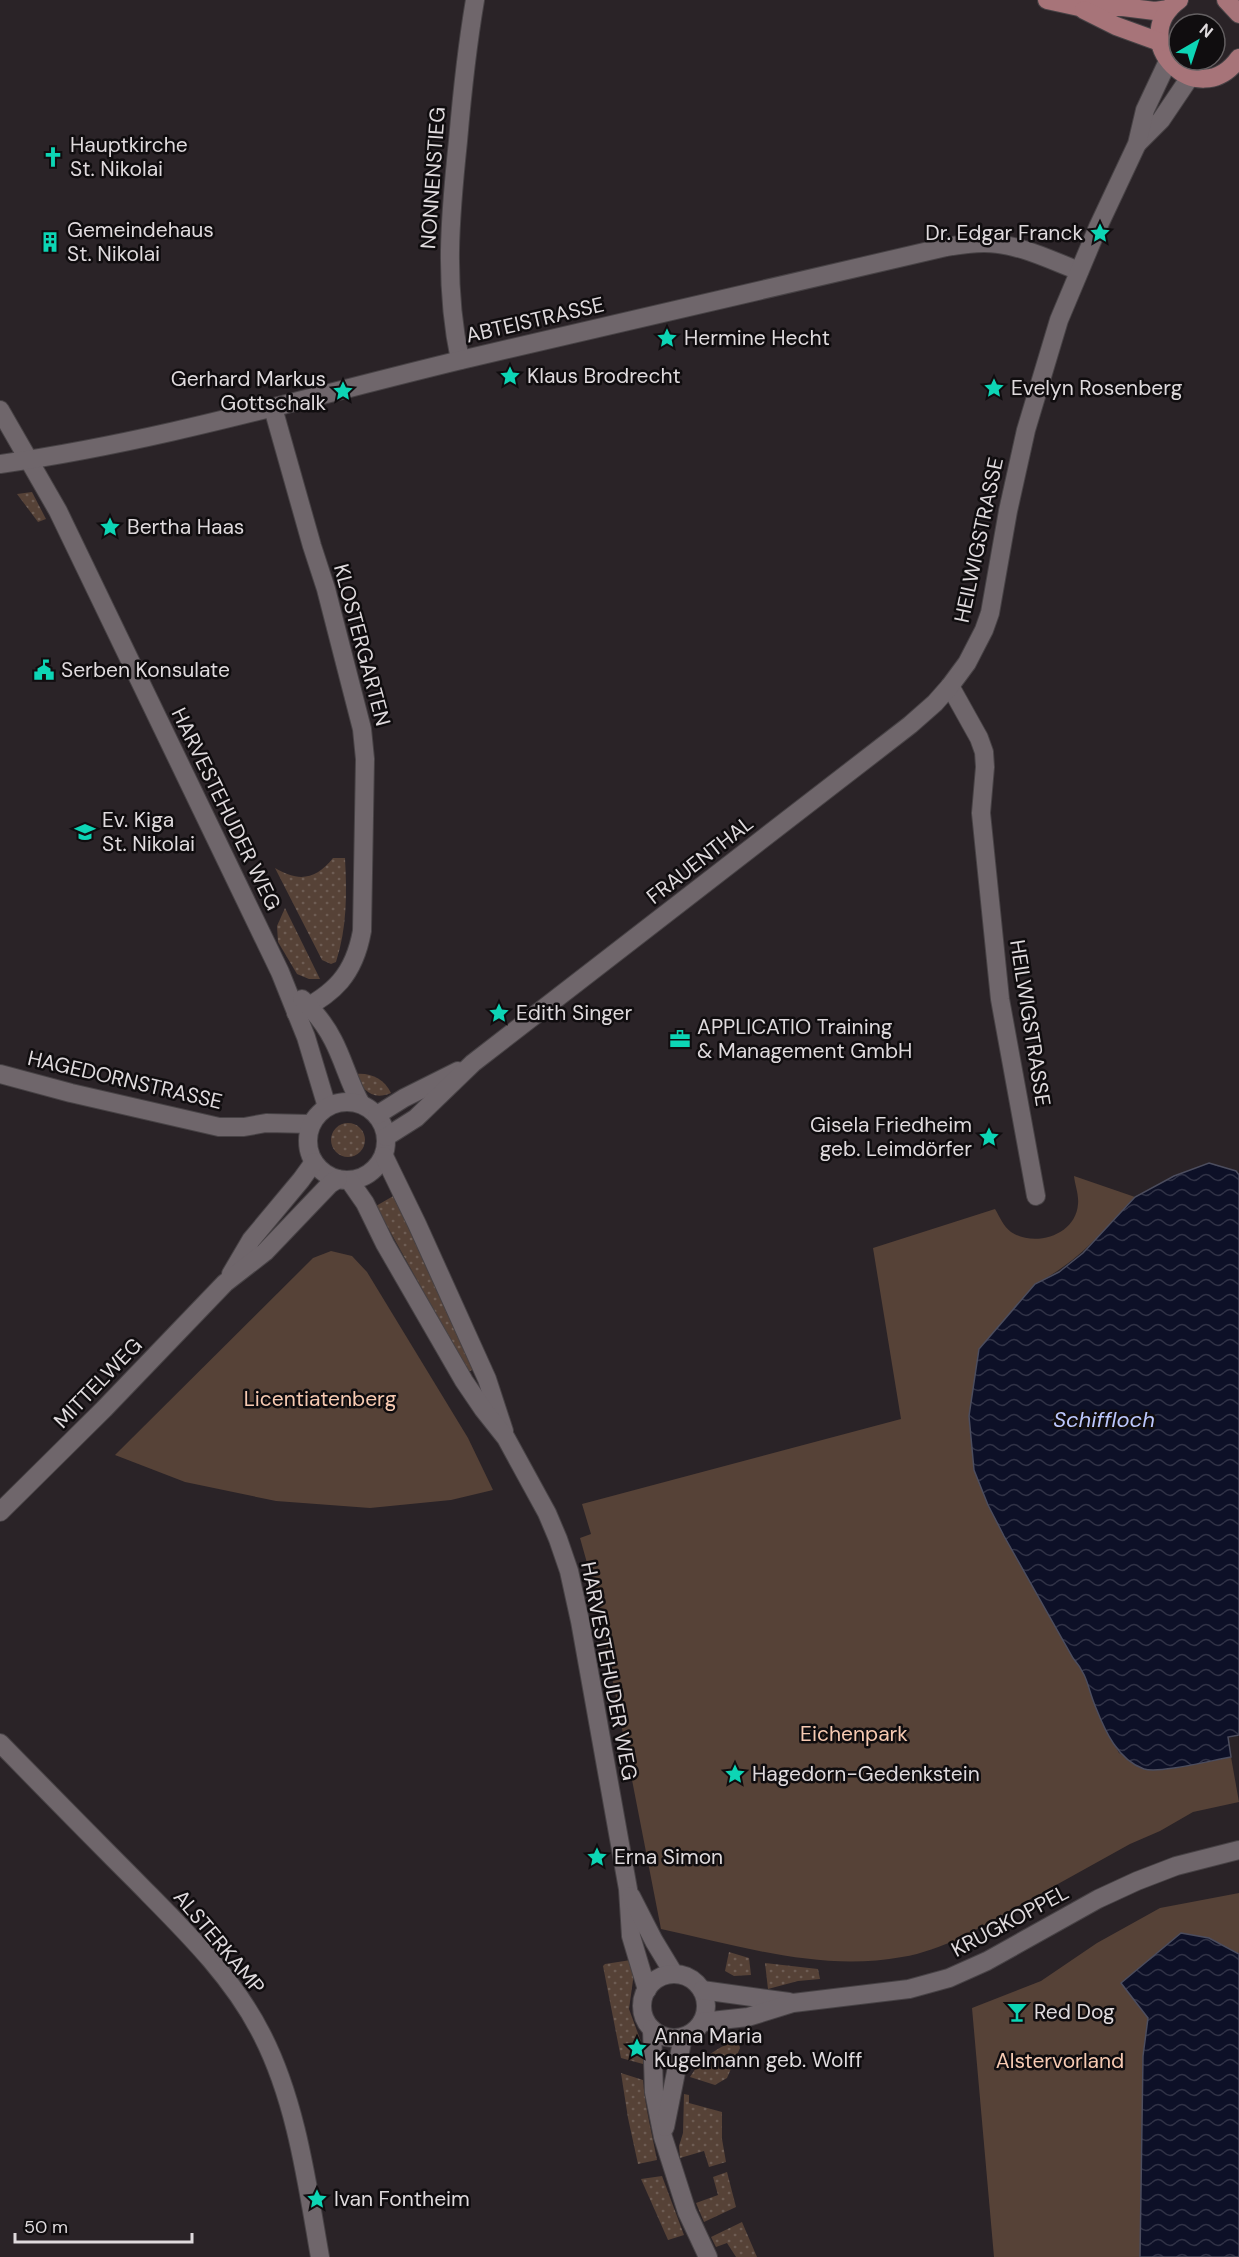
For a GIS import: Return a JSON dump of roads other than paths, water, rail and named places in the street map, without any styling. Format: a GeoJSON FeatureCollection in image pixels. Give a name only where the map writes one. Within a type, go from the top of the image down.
{"type":"FeatureCollection","features":[{"type":"Feature","properties":{"kind":"main road"},"geometry":{"type":"LineString","coordinates":[[1047,0],[1079,7],[1123,7],[1155,11],[1174,5]]}},
{"type":"Feature","properties":{"kind":"main road"},"geometry":{"type":"LineString","coordinates":[[1167,59],[1160,42],[1161,25],[1174,5]]}},
{"type":"Feature","properties":{"kind":"main road"},"geometry":{"type":"LineString","coordinates":[[1079,7],[1116,26],[1160,42]]}},
{"type":"Feature","properties":{"kind":"main road"},"geometry":{"type":"LineString","coordinates":[[1181,72],[1190,77],[1200,78],[1218,75],[1227,71],[1239,59]]}},
{"type":"Feature","properties":{"kind":"street","name":"NONNENSTIEG"},"geometry":{"type":"LineString","coordinates":[[460,360],[452,319],[449,277],[450,235],[467,45],[475,0]]}},
{"type":"Feature","properties":{"kind":"street","name":"HEILWIGSTRASSE"},"geometry":{"type":"LineString","coordinates":[[1036,1197],[1000,999],[981,813],[984,752],[979,738],[950,686],[977,646],[990,613],[1008,511],[1026,430],[1059,320],[1137,144],[1145,110],[1167,63]]}},
{"type":"Feature","properties":{"kind":"street","name":"HEILWIGSTRASSE"},"geometry":{"type":"LineString","coordinates":[[1137,144],[1161,120],[1190,77]]}},
{"type":"Feature","properties":{"kind":"street","name":"ABTEISTRASSE"},"geometry":{"type":"LineString","coordinates":[[0,464],[62,455],[273,408],[460,360],[946,247],[973,243],[1002,244],[1079,271]]}},
{"type":"Feature","properties":{"kind":"street","name":"KLOSTERGARTEN"},"geometry":{"type":"LineString","coordinates":[[273,408],[349,671],[362,729],[365,759],[360,946],[355,960],[340,983],[326,996],[303,1009]]}},
{"type":"Feature","properties":{"kind":"street","name":"HARVESTEHUDER WEG"},"geometry":{"type":"LineString","coordinates":[[0,410],[58,511],[280,972],[303,1009],[334,1041],[351,1087],[361,1104],[377,1115]]}},
{"type":"Feature","properties":{"kind":"street","name":"FRAUENTHAL"},"geometry":{"type":"LineString","coordinates":[[386,1137],[416,1118],[473,1063],[910,725],[950,686]]}},
{"type":"Feature","properties":{"kind":"street","name":"HARVESTEHUDER WEG"},"geometry":{"type":"LineString","coordinates":[[303,1009],[327,1107]]}},
{"type":"Feature","properties":{"kind":"street","name":"FRAUENTHAL"},"geometry":{"type":"LineString","coordinates":[[377,1115],[404,1098],[473,1063]]}},
{"type":"Feature","properties":{"kind":"street","name":"HAGEDORNSTRASSE"},"geometry":{"type":"LineString","coordinates":[[0,1074],[219,1127],[244,1127],[266,1123],[311,1124]]}},
{"type":"Feature","properties":{"kind":"street"},"geometry":{"type":"LineString","coordinates":[[314,1162],[308,1145],[311,1124],[318,1114],[327,1107],[344,1102],[361,1104]]}},
{"type":"Feature","properties":{"kind":"street"},"geometry":{"type":"LineString","coordinates":[[343,1180],[359,1179],[369,1174],[384,1156],[386,1137],[384,1125],[377,1115]]}},
{"type":"Feature","properties":{"kind":"street","name":"HARVESTEHUDER WEG"},"geometry":{"type":"LineString","coordinates":[[384,1156],[497,1402],[506,1438]]}},
{"type":"Feature","properties":{"kind":"street","name":"HARVESTEHUDER WEG"},"geometry":{"type":"LineString","coordinates":[[314,1162],[324,1173],[343,1180],[365,1203],[385,1244],[464,1380],[483,1410],[506,1438],[547,1513],[569,1572],[586,1651],[628,1889],[631,1936],[647,1990],[642,2007],[652,2029],[654,2092],[663,2137],[676,2184],[708,2257]]}},
{"type":"Feature","properties":{"kind":"street","name":"MITTELWEG"},"geometry":{"type":"LineString","coordinates":[[225,1283],[251,1240],[302,1180],[314,1162]]}},
{"type":"Feature","properties":{"kind":"street","name":"MITTELWEG"},"geometry":{"type":"LineString","coordinates":[[0,1512],[111,1403],[225,1283],[265,1252],[330,1184],[343,1180]]}},
{"type":"Feature","properties":{"kind":"street","name":"ALSTERKAMP"},"geometry":{"type":"LineString","coordinates":[[0,1743],[197,1945],[234,1990],[256,2024],[281,2078],[306,2180],[320,2257]]}},
{"type":"Feature","properties":{"kind":"street","name":"KRUGKOPPEL"},"geometry":{"type":"LineString","coordinates":[[702,2022],[748,2017],[793,2003],[909,1989],[949,1978],[987,1961],[1098,1899],[1137,1881],[1176,1866],[1239,1850]]}},
{"type":"Feature","properties":{"kind":"street","name":"HARVESTEHUDER WEG"},"geometry":{"type":"LineString","coordinates":[[628,1889],[654,1941],[674,1974]]}},
{"type":"Feature","properties":{"kind":"street"},"geometry":{"type":"LineString","coordinates":[[647,1990],[658,1979],[674,1974],[690,1979],[702,1990],[706,2006],[702,2022],[697,2029],[683,2037],[666,2037],[652,2029]]}},
{"type":"Feature","properties":{"kind":"street","name":"KRUGKOPPEL"},"geometry":{"type":"LineString","coordinates":[[702,1990],[793,2003]]}},
{"type":"Feature","properties":{"kind":"street","name":"HARVESTEHUDER WEG"},"geometry":{"type":"LineString","coordinates":[[663,2137],[683,2037]]}},
{"type":"Feature","properties":{"kind":"water","name":"Schiffloch"},"geometry":{"type":"Polygon","coordinates":[[[1209,1163],[1236,1171],[1239,1175],[1239,1735],[1228,1737],[1231,1757],[1151,1770],[1135,1765],[1127,1759],[1108,1735],[1082,1671],[988,1505],[974,1470],[969,1416],[979,1349],[1035,1284],[1059,1272],[1083,1253],[1135,1197],[1174,1176],[1209,1163]]]}},
{"type":"Feature","properties":{"kind":"water"},"geometry":{"type":"Polygon","coordinates":[[[1181,1933],[1209,1938],[1239,1954],[1239,2257],[1140,2257],[1143,2056],[1148,2018],[1121,1983],[1181,1933]]]}},
{"type":"Feature","properties":{"kind":"place","name":"Hauptkirche St. Nikolai"},"geometry":{"type":"Point","coordinates":[53,157]}},
{"type":"Feature","properties":{"kind":"place","name":"Dr. Edgar Franck"},"geometry":{"type":"Point","coordinates":[1100,233]}},
{"type":"Feature","properties":{"kind":"place","name":"Gemeindehaus St. Nikolai"},"geometry":{"type":"Point","coordinates":[50,242]}},
{"type":"Feature","properties":{"kind":"place","name":"Hermine Hecht"},"geometry":{"type":"Point","coordinates":[667,338]}},
{"type":"Feature","properties":{"kind":"place","name":"Klaus Brodrecht"},"geometry":{"type":"Point","coordinates":[510,376]}},
{"type":"Feature","properties":{"kind":"place","name":"Evelyn Rosenberg"},"geometry":{"type":"Point","coordinates":[994,388]}},
{"type":"Feature","properties":{"kind":"place","name":"Gerhard Markus Gottschalk"},"geometry":{"type":"Point","coordinates":[343,391]}},
{"type":"Feature","properties":{"kind":"place","name":"Bertha Haas"},"geometry":{"type":"Point","coordinates":[110,527]}},
{"type":"Feature","properties":{"kind":"place","name":"Serben Konsulate"},"geometry":{"type":"Point","coordinates":[44,670]}},
{"type":"Feature","properties":{"kind":"place","name":"Ev. Kiga St. Nikolai"},"geometry":{"type":"Point","coordinates":[85,832]}},
{"type":"Feature","properties":{"kind":"place","name":"Edith Singer"},"geometry":{"type":"Point","coordinates":[499,1013]}},
{"type":"Feature","properties":{"kind":"place","name":"APPLICATIO Training & Management GmbH"},"geometry":{"type":"Point","coordinates":[680,1039]}},
{"type":"Feature","properties":{"kind":"place","name":"Gisela Friedheim geb. Leimdörfer"},"geometry":{"type":"Point","coordinates":[989,1137]}},
{"type":"Feature","properties":{"kind":"place","name":"Hagedorn-Gedenkstein"},"geometry":{"type":"Point","coordinates":[735,1774]}},
{"type":"Feature","properties":{"kind":"place","name":"Erna Simon"},"geometry":{"type":"Point","coordinates":[597,1857]}},
{"type":"Feature","properties":{"kind":"place","name":"Red Dog"},"geometry":{"type":"Point","coordinates":[1017,2012]}},
{"type":"Feature","properties":{"kind":"place","name":"Anna Maria Kugelmann geb. Wolff"},"geometry":{"type":"Point","coordinates":[637,2048]}},
{"type":"Feature","properties":{"kind":"place","name":"Ivan Fontheim"},"geometry":{"type":"Point","coordinates":[317,2199]}},
{"type":"Feature","properties":{"kind":"park label","name":"Licentiatenberg"},"geometry":{"type":"Point","coordinates":[320,1399]}},
{"type":"Feature","properties":{"kind":"park label","name":"Eichenpark"},"geometry":{"type":"Point","coordinates":[854,1734]}},
{"type":"Feature","properties":{"kind":"park label","name":"Alstervorland"},"geometry":{"type":"Point","coordinates":[1060,2061]}}]}
